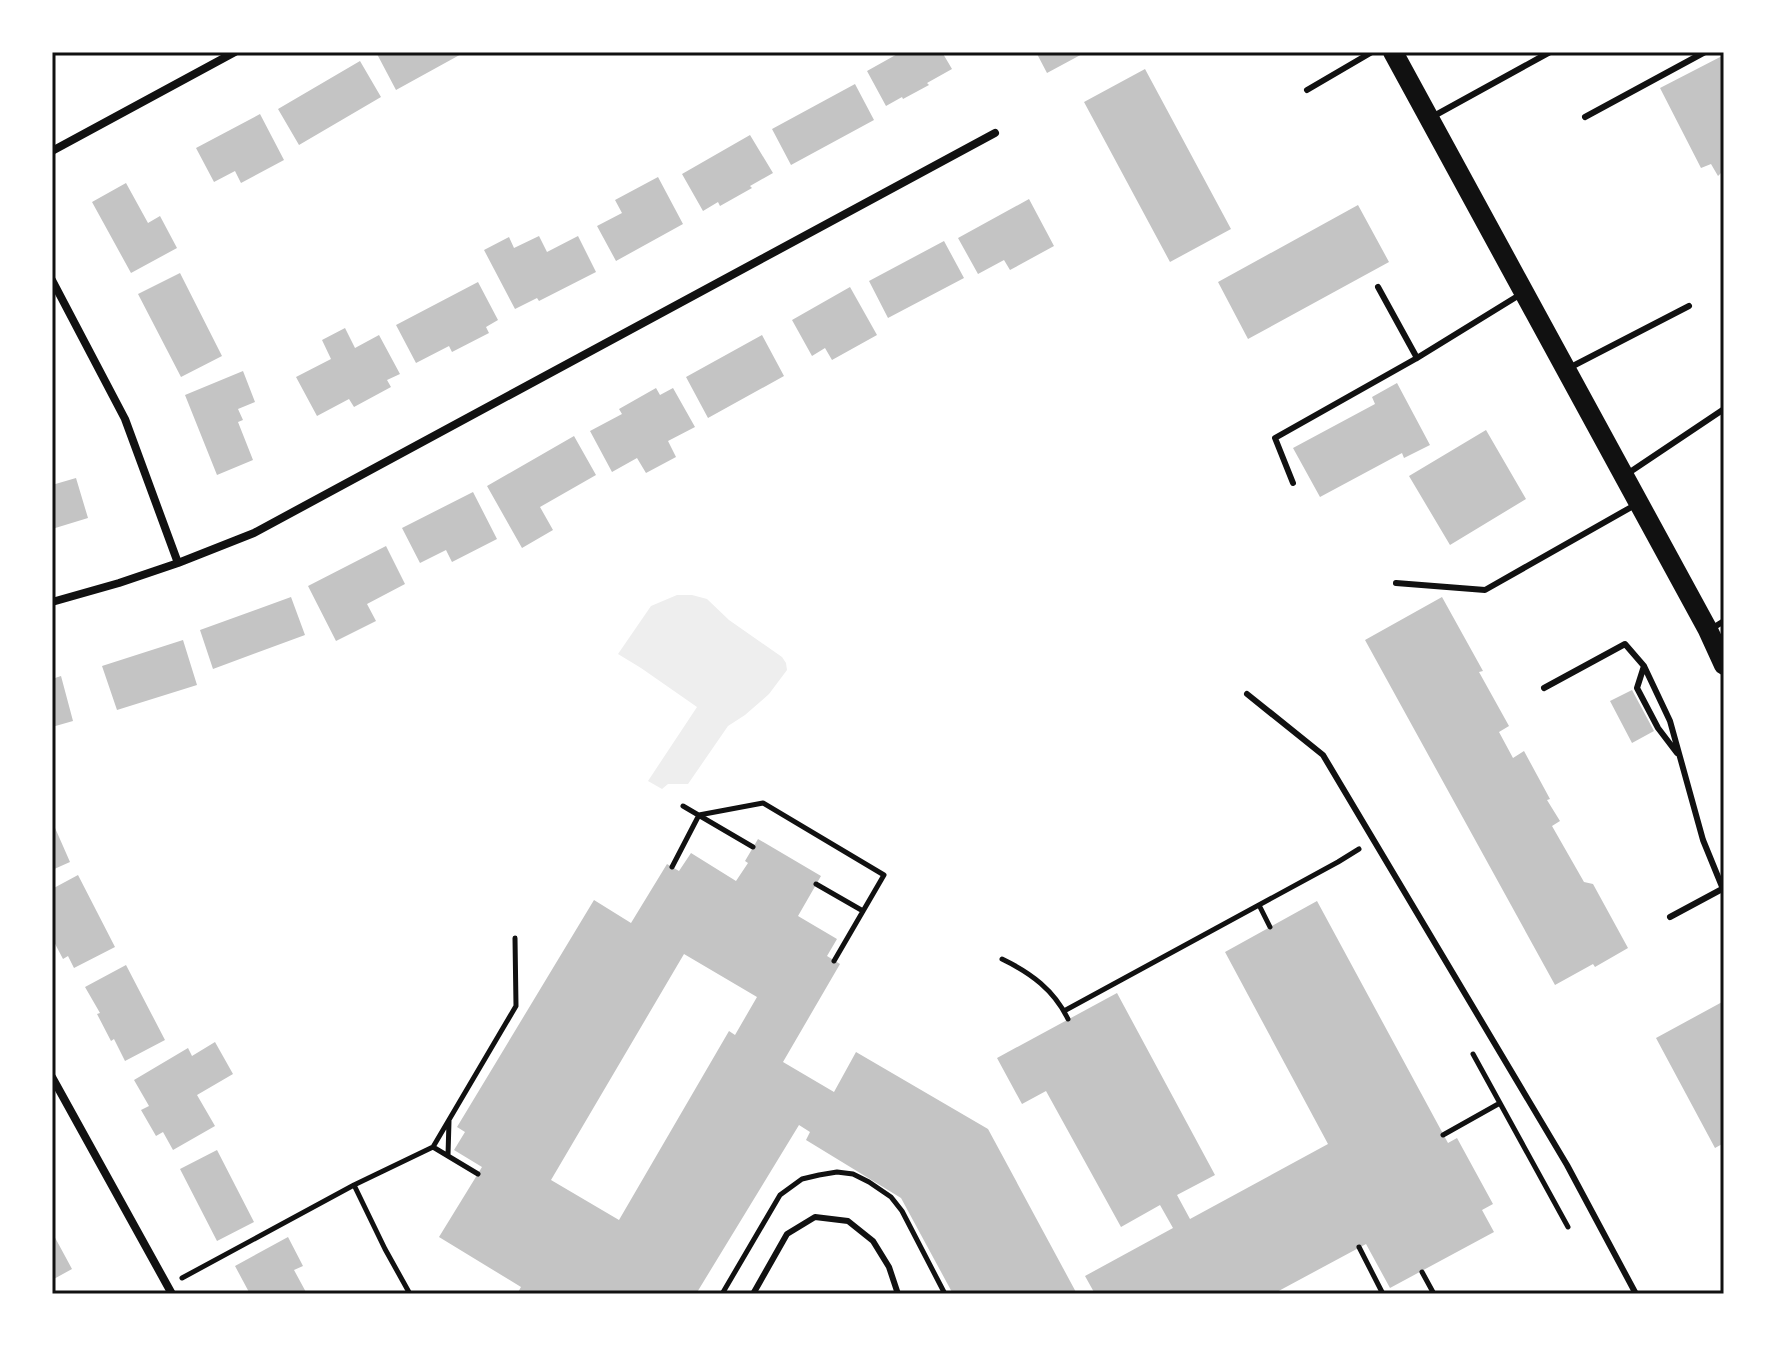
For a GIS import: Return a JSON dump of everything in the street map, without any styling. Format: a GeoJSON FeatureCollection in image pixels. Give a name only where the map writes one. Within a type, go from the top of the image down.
{"type":"FeatureCollection","features":[{"type":"Feature","properties":{"kind":"main road"},"geometry":{"type":"LineString","coordinates":[[1393,52],[1639,503],[1716,626],[1724,665]]}},
{"type":"Feature","properties":{"kind":"street"},"geometry":{"type":"LineString","coordinates":[[52,151],[235,52]]}},
{"type":"Feature","properties":{"kind":"street"},"geometry":{"type":"LineString","coordinates":[[52,602],[178,563],[254,533],[995,133]]}},
{"type":"Feature","properties":{"kind":"street"},"geometry":{"type":"LineString","coordinates":[[52,280],[125,419],[178,563]]}},
{"type":"Feature","properties":{"kind":"street"},"geometry":{"type":"LineString","coordinates":[[52,1077],[174,1290]]}},
{"type":"Feature","properties":{"kind":"lane"},"geometry":{"type":"LineString","coordinates":[[1307,90],[1372,52]]}},
{"type":"Feature","properties":{"kind":"lane"},"geometry":{"type":"LineString","coordinates":[[1429,119],[1550,52]]}},
{"type":"Feature","properties":{"kind":"lane"},"geometry":{"type":"LineString","coordinates":[[1585,117],[1705,52]]}},
{"type":"Feature","properties":{"kind":"lane"},"geometry":{"type":"LineString","coordinates":[[1378,287],[1417,358]]}},
{"type":"Feature","properties":{"kind":"lane"},"geometry":{"type":"LineString","coordinates":[[1293,483],[1275,438],[1524,293]]}},
{"type":"Feature","properties":{"kind":"lane"},"geometry":{"type":"LineString","coordinates":[[1566,370],[1689,306]]}},
{"type":"Feature","properties":{"kind":"lane"},"geometry":{"type":"LineString","coordinates":[[1624,476],[1724,409]]}},
{"type":"Feature","properties":{"kind":"lane"},"geometry":{"type":"LineString","coordinates":[[1396,583],[1485,590],[1639,503]]}},
{"type":"Feature","properties":{"kind":"lane"},"geometry":{"type":"LineString","coordinates":[[1544,688],[1625,644],[1644,666],[1670,721],[1703,840],[1724,889],[1670,917]]}},
{"type":"Feature","properties":{"kind":"lane"},"geometry":{"type":"LineString","coordinates":[[1644,666],[1637,688],[1658,728],[1680,756]]}},
{"type":"Feature","properties":{"kind":"lane"},"geometry":{"type":"LineString","coordinates":[[1247,694],[1323,755],[1567,1165],[1636,1294]]}},
{"type":"Feature","properties":{"kind":"lane"},"geometry":{"type":"LineString","coordinates":[[753,1294],[787,1234],[815,1217],[848,1221],[873,1241],[889,1267],[898,1294]]}},
{"type":"Feature","properties":{"kind":"path"},"geometry":{"type":"LineString","coordinates":[[699,815],[763,803],[884,875],[834,961]]}},
{"type":"Feature","properties":{"kind":"path"},"geometry":{"type":"LineString","coordinates":[[683,806],[753,847]]}},
{"type":"Feature","properties":{"kind":"path"},"geometry":{"type":"LineString","coordinates":[[672,867],[699,815]]}},
{"type":"Feature","properties":{"kind":"path"},"geometry":{"type":"LineString","coordinates":[[1064,1011],[1373,841]]}},
{"type":"Feature","properties":{"kind":"path"},"geometry":{"type":"LineString","coordinates":[[816,884],[863,911]]}},
{"type":"Feature","properties":{"kind":"path"},"geometry":{"type":"LineString","coordinates":[[1259,905],[1270,927]]}},
{"type":"Feature","properties":{"kind":"path"},"geometry":{"type":"LineString","coordinates":[[174,1290],[182,1278],[354,1185],[433,1147],[516,1006],[515,938]]}},
{"type":"Feature","properties":{"kind":"path"},"geometry":{"type":"LineString","coordinates":[[1002,959],[1044,985],[1068,1019]]}},
{"type":"Feature","properties":{"kind":"path"},"geometry":{"type":"LineString","coordinates":[[1473,1054],[1568,1227]]}},
{"type":"Feature","properties":{"kind":"path"},"geometry":{"type":"LineString","coordinates":[[1443,1135],[1522,1091]]}},
{"type":"Feature","properties":{"kind":"path"},"geometry":{"type":"LineString","coordinates":[[448,1156],[449,1120]]}},
{"type":"Feature","properties":{"kind":"path"},"geometry":{"type":"LineString","coordinates":[[433,1147],[478,1174]]}},
{"type":"Feature","properties":{"kind":"path"},"geometry":{"type":"LineString","coordinates":[[354,1185],[410,1294]]}},
{"type":"Feature","properties":{"kind":"path"},"geometry":{"type":"LineString","coordinates":[[1359,1247],[1383,1294]]}},
{"type":"Feature","properties":{"kind":"path"},"geometry":{"type":"LineString","coordinates":[[1422,1272],[1434,1294]]}},
{"type":"Feature","properties":{"kind":"shaded area"},"geometry":{"type":"Polygon","coordinates":[[[677,595],[707,599],[729,620],[782,657],[787,670],[769,694],[728,726],[688,784],[668,784],[662,789],[648,781],[697,707],[618,654],[651,606],[677,595]]]}},
{"type":"Feature","properties":{"kind":"building"},"geometry":{"type":"Polygon","coordinates":[[[465,52],[396,90],[377,54],[465,52]]]}},
{"type":"Feature","properties":{"kind":"building"},"geometry":{"type":"Polygon","coordinates":[[[901,52],[942,52],[952,69],[927,83],[929,85],[886,106],[867,71],[901,52]]]}},
{"type":"Feature","properties":{"kind":"building"},"geometry":{"type":"Polygon","coordinates":[[[1036,52],[1086,52],[1047,73],[1036,52]]]}},
{"type":"Feature","properties":{"kind":"building"},"geometry":{"type":"Polygon","coordinates":[[[1724,55],[1724,179],[1721,173],[1718,176],[1711,164],[1701,168],[1660,88],[1724,55]]]}},
{"type":"Feature","properties":{"kind":"building"},"geometry":{"type":"Polygon","coordinates":[[[360,61],[381,97],[299,145],[278,109],[360,61]]]}},
{"type":"Feature","properties":{"kind":"building"},"geometry":{"type":"Polygon","coordinates":[[[1145,69],[1231,229],[1170,262],[1084,102],[1145,69]]]}},
{"type":"Feature","properties":{"kind":"building"},"geometry":{"type":"Polygon","coordinates":[[[855,84],[874,120],[791,165],[772,129],[855,84]]]}},
{"type":"Feature","properties":{"kind":"building"},"geometry":{"type":"Polygon","coordinates":[[[260,114],[284,160],[241,183],[235,171],[214,182],[196,148],[260,114]]]}},
{"type":"Feature","properties":{"kind":"building"},"geometry":{"type":"Polygon","coordinates":[[[750,135],[773,173],[720,206],[718,202],[703,211],[682,174],[750,135]]]}},
{"type":"Feature","properties":{"kind":"building"},"geometry":{"type":"Polygon","coordinates":[[[658,177],[683,224],[616,261],[597,226],[622,213],[615,200],[658,177]]]}},
{"type":"Feature","properties":{"kind":"building"},"geometry":{"type":"Polygon","coordinates":[[[126,183],[148,223],[160,216],[177,248],[131,273],[92,202],[126,183]]]}},
{"type":"Feature","properties":{"kind":"building"},"geometry":{"type":"Polygon","coordinates":[[[1029,199],[1054,246],[1010,270],[1004,260],[978,274],[958,238],[1029,199]]]}},
{"type":"Feature","properties":{"kind":"building"},"geometry":{"type":"Polygon","coordinates":[[[1358,205],[1389,262],[1248,339],[1218,282],[1358,205]]]}},
{"type":"Feature","properties":{"kind":"building"},"geometry":{"type":"Polygon","coordinates":[[[539,236],[547,252],[578,236],[596,272],[539,301],[537,298],[515,309],[484,250],[509,237],[514,248],[539,236]]]}},
{"type":"Feature","properties":{"kind":"building"},"geometry":{"type":"Polygon","coordinates":[[[944,241],[964,278],[888,318],[869,281],[944,241]]]}},
{"type":"Feature","properties":{"kind":"building"},"geometry":{"type":"Polygon","coordinates":[[[180,273],[222,356],[181,377],[138,294],[180,273]]]}},
{"type":"Feature","properties":{"kind":"building"},"geometry":{"type":"Polygon","coordinates":[[[478,282],[498,320],[486,327],[489,333],[452,352],[449,346],[416,363],[396,325],[478,282]]]}},
{"type":"Feature","properties":{"kind":"building"},"geometry":{"type":"Polygon","coordinates":[[[850,287],[877,335],[832,360],[825,348],[812,356],[792,320],[850,287]]]}},
{"type":"Feature","properties":{"kind":"building"},"geometry":{"type":"Polygon","coordinates":[[[345,328],[355,348],[379,335],[400,374],[387,380],[391,387],[354,407],[349,399],[317,416],[296,377],[331,359],[322,340],[345,328]]]}},
{"type":"Feature","properties":{"kind":"building"},"geometry":{"type":"Polygon","coordinates":[[[762,335],[784,376],[708,418],[686,377],[762,335]]]}},
{"type":"Feature","properties":{"kind":"building"},"geometry":{"type":"Polygon","coordinates":[[[243,371],[255,402],[238,409],[243,420],[238,422],[253,460],[217,475],[185,395],[243,371]]]}},
{"type":"Feature","properties":{"kind":"building"},"geometry":{"type":"Polygon","coordinates":[[[1397,383],[1430,445],[1404,458],[1402,453],[1320,497],[1293,448],[1375,404],[1372,397],[1397,383]]]}},
{"type":"Feature","properties":{"kind":"building"},"geometry":{"type":"Polygon","coordinates":[[[656,388],[660,395],[673,388],[695,427],[668,441],[676,457],[646,473],[637,458],[612,472],[590,431],[622,414],[619,409],[656,388]]]}},
{"type":"Feature","properties":{"kind":"building"},"geometry":{"type":"Polygon","coordinates":[[[1486,430],[1526,499],[1450,545],[1409,476],[1486,430]]]}},
{"type":"Feature","properties":{"kind":"building"},"geometry":{"type":"Polygon","coordinates":[[[574,436],[596,475],[540,507],[553,530],[522,548],[487,486],[574,436]]]}},
{"type":"Feature","properties":{"kind":"building"},"geometry":{"type":"Polygon","coordinates":[[[76,478],[88,518],[52,529],[52,485],[76,478]]]}},
{"type":"Feature","properties":{"kind":"building"},"geometry":{"type":"Polygon","coordinates":[[[473,492],[497,539],[452,562],[446,550],[420,563],[402,528],[473,492]]]}},
{"type":"Feature","properties":{"kind":"building"},"geometry":{"type":"Polygon","coordinates":[[[386,546],[405,584],[367,604],[376,621],[336,641],[308,586],[386,546]]]}},
{"type":"Feature","properties":{"kind":"building"},"geometry":{"type":"Polygon","coordinates":[[[291,597],[305,635],[213,669],[200,630],[291,597]]]}},
{"type":"Feature","properties":{"kind":"building"},"geometry":{"type":"Polygon","coordinates":[[[1442,597],[1509,726],[1499,732],[1513,758],[1524,751],[1560,821],[1552,826],[1584,882],[1593,884],[1628,948],[1555,985],[1365,640],[1442,597]]]}},
{"type":"Feature","properties":{"kind":"building"},"geometry":{"type":"Polygon","coordinates":[[[183,640],[197,685],[117,710],[102,666],[183,640]]]}},
{"type":"Feature","properties":{"kind":"building"},"geometry":{"type":"Polygon","coordinates":[[[61,676],[73,721],[52,727],[52,679],[61,676]]]}},
{"type":"Feature","properties":{"kind":"building"},"geometry":{"type":"Polygon","coordinates":[[[1632,690],[1654,731],[1632,743],[1610,701],[1632,690]]]}},
{"type":"Feature","properties":{"kind":"building"},"geometry":{"type":"Polygon","coordinates":[[[52,821],[70,862],[52,870],[52,821]]]}},
{"type":"Feature","properties":{"kind":"building"},"geometry":{"type":"Polygon","coordinates":[[[758,839],[821,876],[798,916],[837,939],[827,956],[840,964],[783,1062],[834,1092],[856,1052],[988,1129],[1077,1294],[953,1294],[901,1198],[806,1140],[810,1132],[799,1125],[696,1294],[517,1294],[521,1287],[439,1237],[482,1167],[454,1150],[465,1132],[457,1127],[594,900],[631,923],[667,864],[679,871],[691,853],[736,881],[748,863],[745,861],[758,839]],[[684,954],[551,1180],[619,1220],[729,1031],[735,1035],[757,997],[684,954]]]}},
{"type":"Feature","properties":{"kind":"building"},"geometry":{"type":"Polygon","coordinates":[[[78,875],[115,947],[74,968],[68,956],[63,959],[52,938],[52,889],[78,875]]]}},
{"type":"Feature","properties":{"kind":"building"},"geometry":{"type":"Polygon","coordinates":[[[1317,901],[1448,1143],[1457,1138],[1493,1204],[1482,1210],[1494,1232],[1390,1288],[1366,1244],[1273,1294],[1095,1294],[1085,1276],[1173,1228],[1160,1205],[1121,1227],[1046,1091],[1022,1104],[997,1058],[1117,993],[1215,1175],[1177,1195],[1190,1219],[1328,1144],[1225,952],[1317,901]]]}},
{"type":"Feature","properties":{"kind":"building"},"geometry":{"type":"Polygon","coordinates":[[[126,965],[165,1040],[125,1061],[114,1039],[111,1041],[85,987],[126,965]]]}},
{"type":"Feature","properties":{"kind":"building"},"geometry":{"type":"Polygon","coordinates":[[[1724,1001],[1724,1143],[1715,1148],[1656,1038],[1724,1001]]]}},
{"type":"Feature","properties":{"kind":"building"},"geometry":{"type":"Polygon","coordinates":[[[215,1042],[233,1074],[197,1095],[215,1126],[173,1150],[163,1132],[156,1136],[141,1110],[149,1106],[134,1080],[188,1048],[192,1056],[215,1042]]]}},
{"type":"Feature","properties":{"kind":"building"},"geometry":{"type":"Polygon","coordinates":[[[217,1150],[254,1222],[217,1241],[180,1169],[217,1150]]]}},
{"type":"Feature","properties":{"kind":"building"},"geometry":{"type":"Polygon","coordinates":[[[52,1232],[72,1269],[52,1280],[52,1232]]]}},
{"type":"Feature","properties":{"kind":"building"},"geometry":{"type":"Polygon","coordinates":[[[288,1237],[303,1266],[294,1270],[307,1294],[250,1294],[235,1266],[288,1237]]]}}]}
